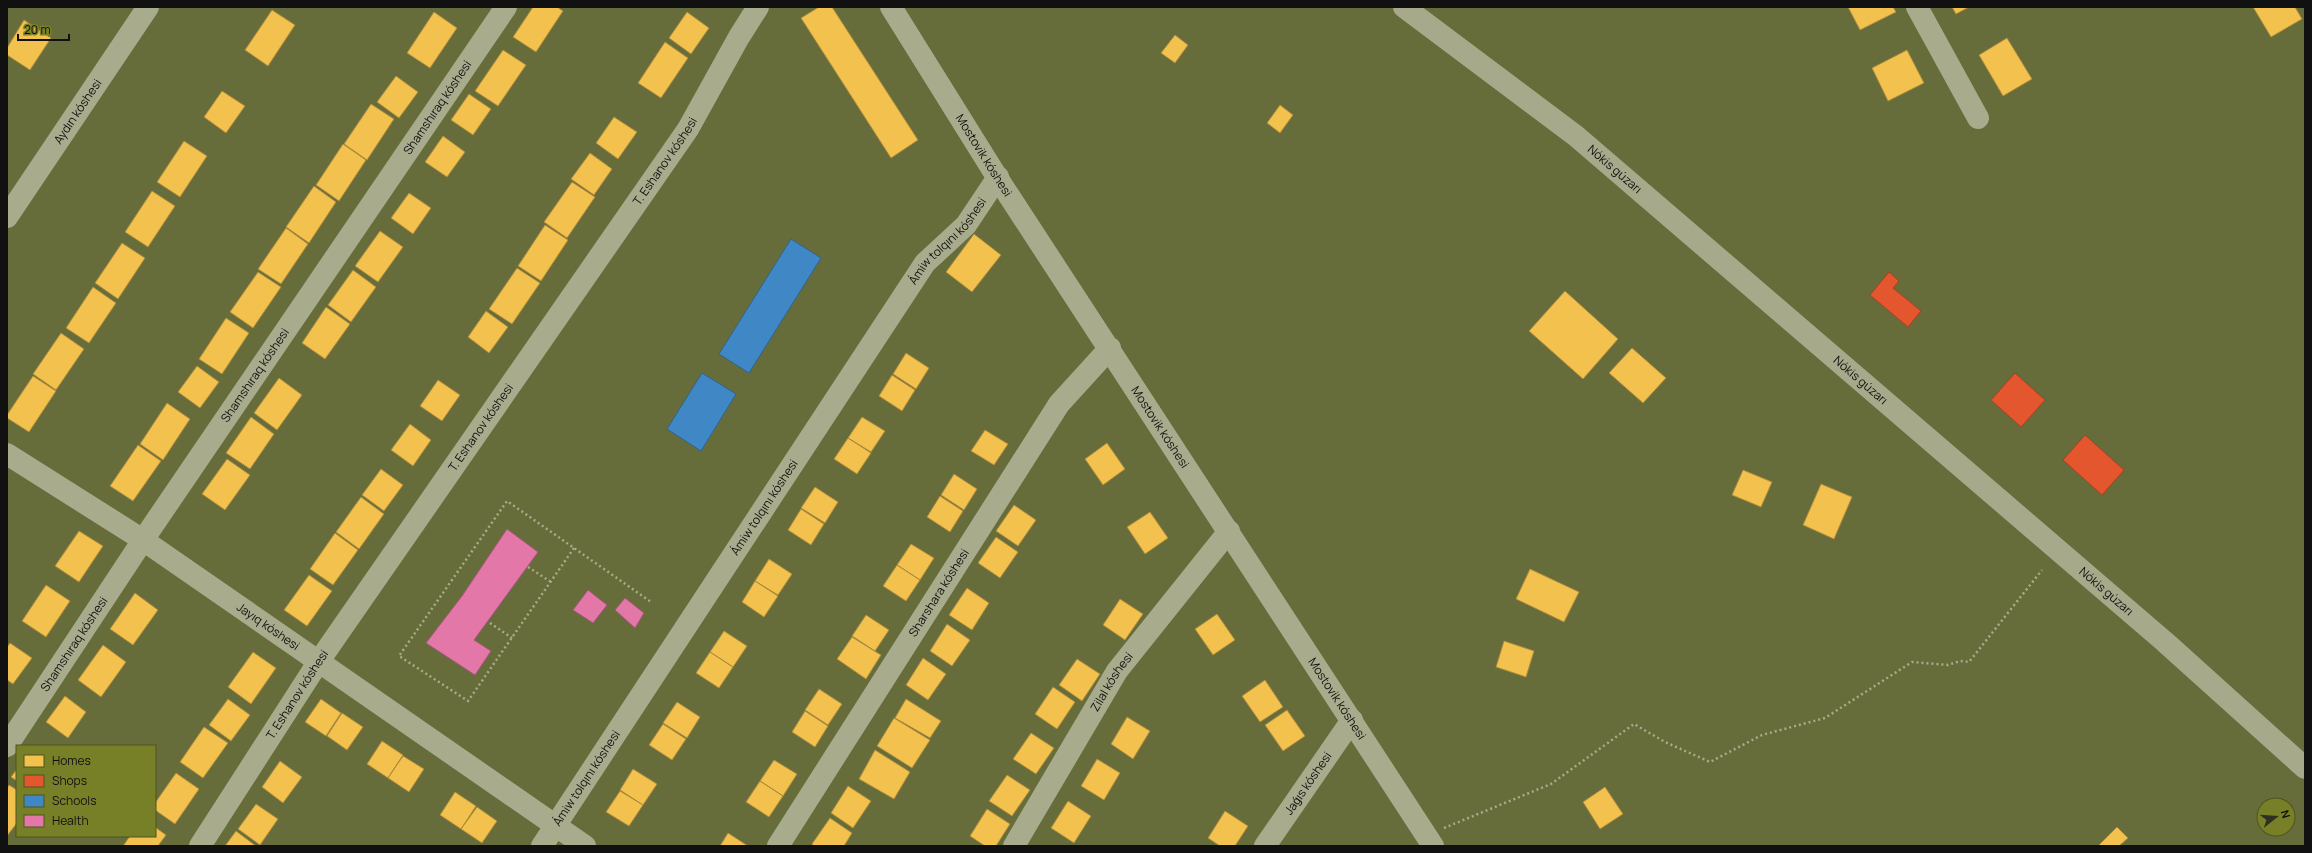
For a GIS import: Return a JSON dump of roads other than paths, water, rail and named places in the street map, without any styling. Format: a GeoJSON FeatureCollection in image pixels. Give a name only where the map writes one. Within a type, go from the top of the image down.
{"type":"FeatureCollection","features":[{"type":"Feature","properties":{"kind":"main road","name":"Nókis gúzarı"},"geometry":{"type":"LineString","coordinates":[[1404,7],[1582,141],[2165,642],[2305,768]]}},
{"type":"Feature","properties":{"kind":"street","name":"Aydın kóshesi"},"geometry":{"type":"LineString","coordinates":[[7,217],[148,7]]}},
{"type":"Feature","properties":{"kind":"street","name":"Shamshıraq kóshesi"},"geometry":{"type":"LineString","coordinates":[[7,746],[143,540],[506,7]]}},
{"type":"Feature","properties":{"kind":"street","name":"T. Eshanov kóshesi"},"geometry":{"type":"LineString","coordinates":[[200,846],[319,661],[688,129],[739,37],[758,7]]}},
{"type":"Feature","properties":{"kind":"street","name":"Mostovik kóshesi"},"geometry":{"type":"LineString","coordinates":[[891,7],[998,178],[1429,840]]}},
{"type":"Feature","properties":{"kind":"street"},"geometry":{"type":"LineString","coordinates":[[1917,7],[1978,118]]}},
{"type":"Feature","properties":{"kind":"street","name":"Ámiw tolqını kóshesi"},"geometry":{"type":"LineString","coordinates":[[542,846],[925,264],[966,225],[998,178]]}},
{"type":"Feature","properties":{"kind":"street","name":"Sharshara kóshesi"},"geometry":{"type":"LineString","coordinates":[[778,846],[1059,404],[1110,348]]}},
{"type":"Feature","properties":{"kind":"street","name":"Jayıq kóshesi"},"geometry":{"type":"LineString","coordinates":[[7,454],[143,540],[585,846]]}},
{"type":"Feature","properties":{"kind":"street","name":"Zilal kóshesi"},"geometry":{"type":"LineString","coordinates":[[1014,846],[1117,671],[1229,531]]}},
{"type":"Feature","properties":{"kind":"street","name":"Jaǵıs kóshesi"},"geometry":{"type":"LineString","coordinates":[[1265,846],[1352,720]]}}]}
